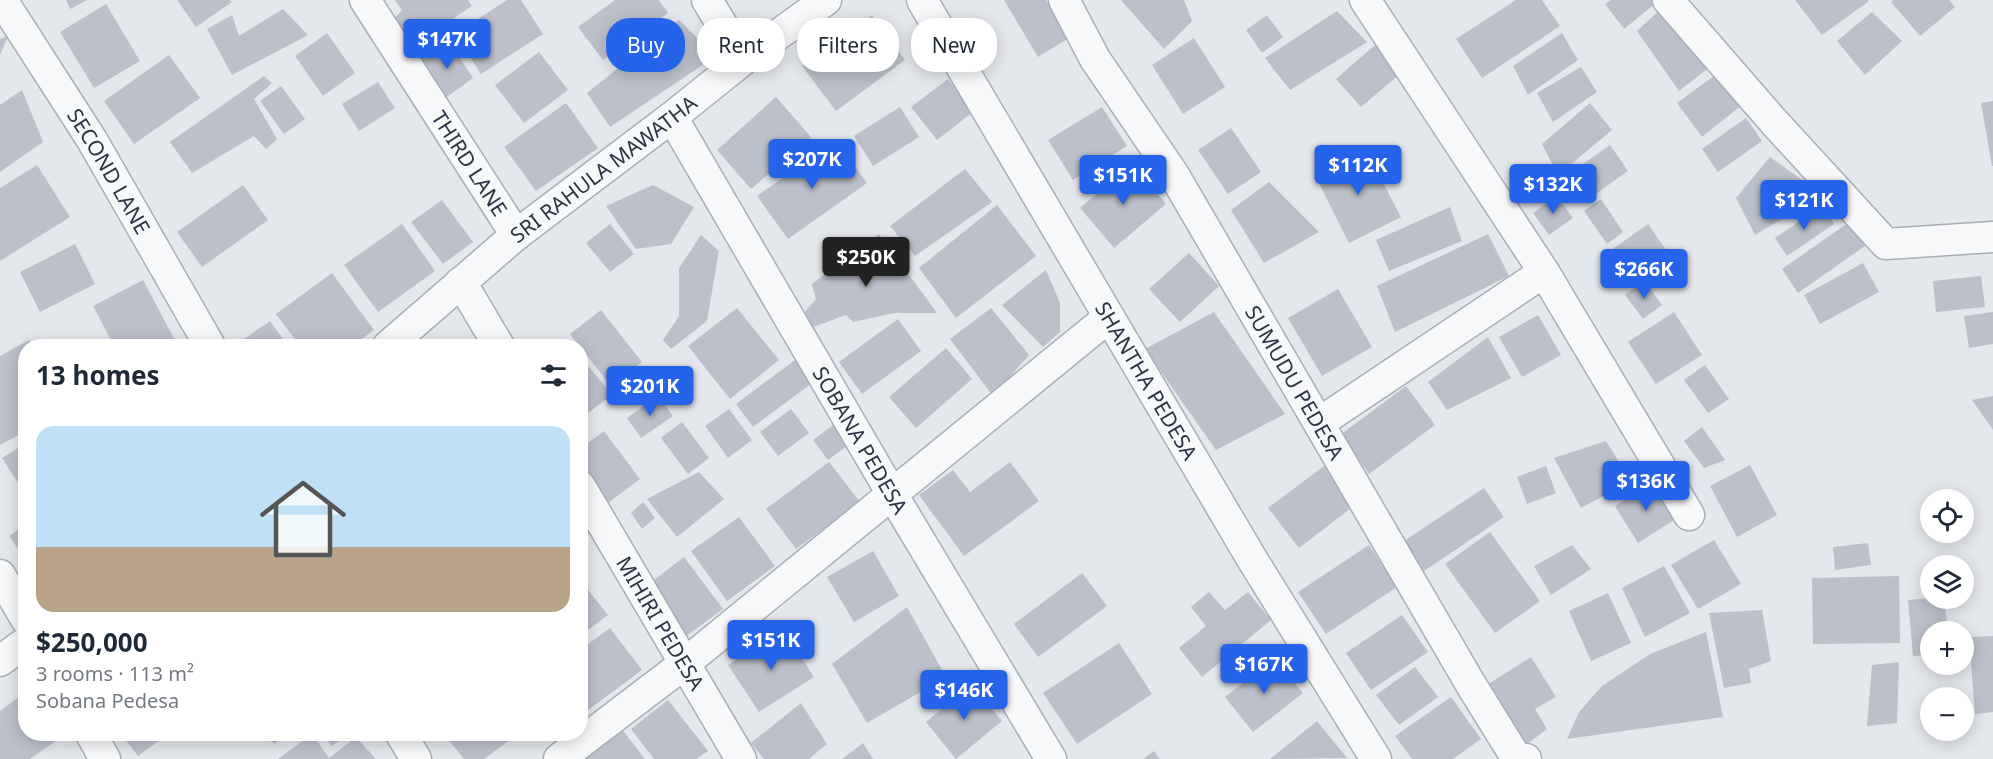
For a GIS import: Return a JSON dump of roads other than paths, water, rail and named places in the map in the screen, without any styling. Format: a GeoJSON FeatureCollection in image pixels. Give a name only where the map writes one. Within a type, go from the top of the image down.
{"type":"FeatureCollection","features":[{"type":"Feature","properties":{"kind":"street","name":"SECOND LANE"},"geometry":{"type":"LineString","coordinates":[[2,0],[92,140],[206,339]]}},
{"type":"Feature","properties":{"kind":"street","name":"THIRD LANE"},"geometry":{"type":"LineString","coordinates":[[364,0],[516,235]]}},
{"type":"Feature","properties":{"kind":"street"},"geometry":{"type":"LineString","coordinates":[[707,0],[718,18]]}},
{"type":"Feature","properties":{"kind":"street","name":"SRI RAHULA MAWATHA"},"geometry":{"type":"LineString","coordinates":[[785,30],[826,0]]}},
{"type":"Feature","properties":{"kind":"street","name":"SHANTHA PEDESA"},"geometry":{"type":"LineString","coordinates":[[922,0],[1258,569],[1376,759]]}},
{"type":"Feature","properties":{"kind":"street","name":"SUMUDU PEDESA"},"geometry":{"type":"LineString","coordinates":[[1064,0],[1095,58],[1174,174],[1470,683],[1517,759],[1526,759]]}},
{"type":"Feature","properties":{"kind":"street"},"geometry":{"type":"LineString","coordinates":[[1365,0],[1544,272],[1689,515]]}},
{"type":"Feature","properties":{"kind":"street"},"geometry":{"type":"LineString","coordinates":[[1668,0],[1774,122],[1886,244],[1993,237]]}},
{"type":"Feature","properties":{"kind":"street","name":"SRI RAHULA MAWATHA"},"geometry":{"type":"LineString","coordinates":[[396,339],[516,235],[728,72]]}},
{"type":"Feature","properties":{"kind":"street","name":"SOBANA PEDESA"},"geometry":{"type":"LineString","coordinates":[[672,117],[892,494],[1051,759]]}},
{"type":"Feature","properties":{"kind":"street"},"geometry":{"type":"LineString","coordinates":[[1319,423],[1544,272]]}},
{"type":"Feature","properties":{"kind":"street"},"geometry":{"type":"LineString","coordinates":[[461,282],[495,339]]}},
{"type":"Feature","properties":{"kind":"street"},"geometry":{"type":"LineString","coordinates":[[588,737],[684,664],[1109,317]]}},
{"type":"Feature","properties":{"kind":"street","name":"MIHIRI PEDESA"},"geometry":{"type":"LineString","coordinates":[[588,500],[741,759]]}},
{"type":"Feature","properties":{"kind":"street"},"geometry":{"type":"LineString","coordinates":[[0,575],[18,605]]}},
{"type":"Feature","properties":{"kind":"street"},"geometry":{"type":"LineString","coordinates":[[0,662],[18,648]]}},
{"type":"Feature","properties":{"kind":"street"},"geometry":{"type":"LineString","coordinates":[[95,741],[105,759]]}},
{"type":"Feature","properties":{"kind":"street"},"geometry":{"type":"LineString","coordinates":[[405,741],[416,759]]}},
{"type":"Feature","properties":{"kind":"street"},"geometry":{"type":"LineString","coordinates":[[559,759],[583,741]]}}]}
